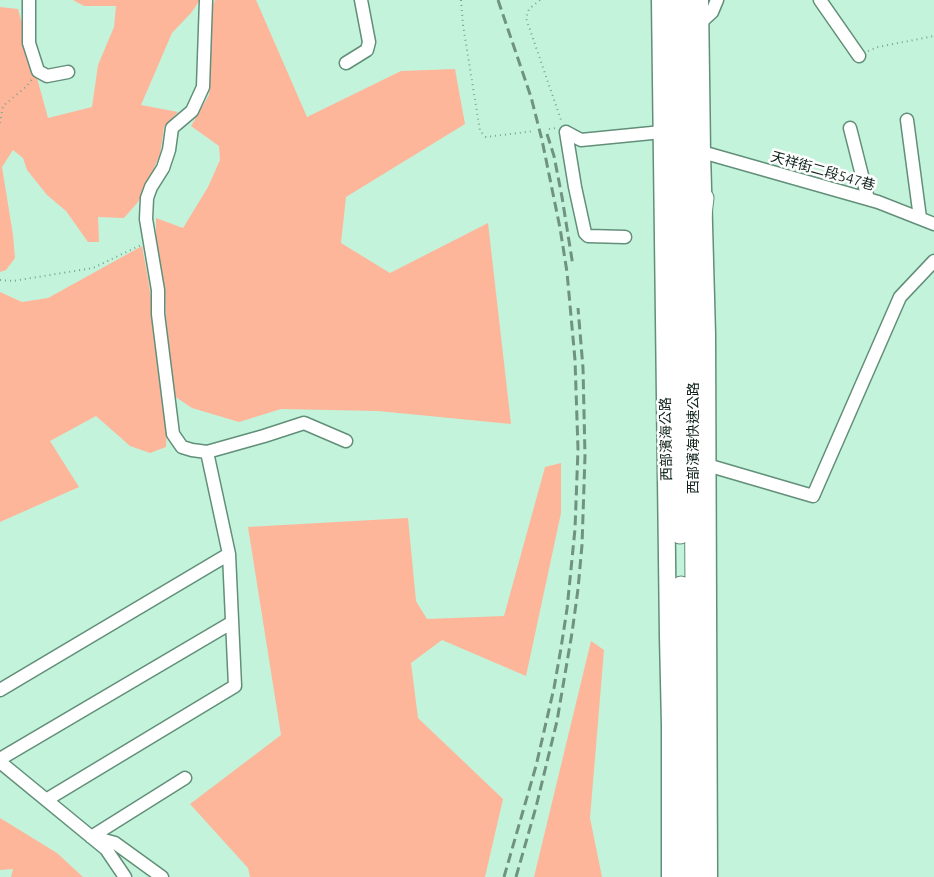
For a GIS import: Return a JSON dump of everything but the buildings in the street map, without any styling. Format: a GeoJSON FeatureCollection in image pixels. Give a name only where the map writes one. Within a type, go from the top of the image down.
{"type":"FeatureCollection","features":[{"type":"Feature","properties":{"kind":"highway","name":"西部濱海快速公路"},"geometry":{"type":"LineString","coordinates":[[673,0],[681,564],[682,877]]}},
{"type":"Feature","properties":{"kind":"highway","name":"西部濱海快速公路"},"geometry":{"type":"LineString","coordinates":[[687,0],[693,295],[696,877]]}},
{"type":"Feature","properties":{"kind":"highway"},"geometry":{"type":"LineString","coordinates":[[693,295],[704,198]]}},
{"type":"Feature","properties":{"kind":"highway"},"geometry":{"type":"LineString","coordinates":[[670,725],[681,564]]}},
{"type":"Feature","properties":{"kind":"main road","name":"西部濱海公路"},"geometry":{"type":"LineString","coordinates":[[660,0],[670,725],[670,877]]}},
{"type":"Feature","properties":{"kind":"main road"},"geometry":{"type":"LineString","coordinates":[[700,0],[707,335],[709,877]]}},
{"type":"Feature","properties":{"kind":"street"},"geometry":{"type":"LineString","coordinates":[[29,0],[29,44],[38,70],[48,76],[68,72]]}},
{"type":"Feature","properties":{"kind":"street"},"geometry":{"type":"LineString","coordinates":[[206,0],[203,87],[192,111],[172,128],[169,150],[163,168],[151,186],[147,198],[146,219],[158,290],[158,314],[173,434],[182,447],[207,452],[304,423],[346,441]]}},
{"type":"Feature","properties":{"kind":"street"},"geometry":{"type":"LineString","coordinates":[[346,64],[367,50],[369,42],[360,0]]}},
{"type":"Feature","properties":{"kind":"street"},"geometry":{"type":"LineString","coordinates":[[700,23],[712,12],[716,0]]}},
{"type":"Feature","properties":{"kind":"street"},"geometry":{"type":"LineString","coordinates":[[820,0],[860,56]]}},
{"type":"Feature","properties":{"kind":"street"},"geometry":{"type":"LineString","coordinates":[[907,120],[920,218]]}},
{"type":"Feature","properties":{"kind":"street"},"geometry":{"type":"LineString","coordinates":[[850,128],[868,199]]}},
{"type":"Feature","properties":{"kind":"street"},"geometry":{"type":"LineString","coordinates":[[566,132],[581,140],[662,132]]}},
{"type":"Feature","properties":{"kind":"street"},"geometry":{"type":"LineString","coordinates":[[566,132],[585,233],[588,236],[625,237]]}},
{"type":"Feature","properties":{"kind":"street","name":"天祥街二段547巷"},"geometry":{"type":"LineString","coordinates":[[702,152],[868,199],[934,224]]}},
{"type":"Feature","properties":{"kind":"street"},"geometry":{"type":"LineString","coordinates":[[707,464],[813,496],[900,297],[934,262]]}},
{"type":"Feature","properties":{"kind":"street"},"geometry":{"type":"LineString","coordinates":[[46,800],[235,686],[229,554],[207,452]]}},
{"type":"Feature","properties":{"kind":"street"},"geometry":{"type":"LineString","coordinates":[[0,690],[229,554]]}},
{"type":"Feature","properties":{"kind":"street"},"geometry":{"type":"LineString","coordinates":[[125,877],[106,849],[0,761],[231,623]]}},
{"type":"Feature","properties":{"kind":"street"},"geometry":{"type":"LineString","coordinates":[[91,837],[185,778]]}},
{"type":"Feature","properties":{"kind":"street"},"geometry":{"type":"LineString","coordinates":[[91,837],[114,843],[162,877]]}},
{"type":"Feature","properties":{"kind":"path"},"geometry":{"type":"LineString","coordinates":[[461,0],[463,25],[480,131],[486,137],[534,131]]}},
{"type":"Feature","properties":{"kind":"path"},"geometry":{"type":"LineString","coordinates":[[540,0],[529,9],[526,18],[566,132]]}},
{"type":"Feature","properties":{"kind":"path"},"geometry":{"type":"LineString","coordinates":[[860,56],[878,47],[934,36]]}},
{"type":"Feature","properties":{"kind":"path"},"geometry":{"type":"LineString","coordinates":[[0,123],[3,106],[27,86],[38,70]]}},
{"type":"Feature","properties":{"kind":"path"},"geometry":{"type":"LineString","coordinates":[[0,280],[12,281],[92,268],[149,240]]}},
{"type":"Feature","properties":{"kind":"shaded area"},"geometry":{"type":"Polygon","coordinates":[[[73,0],[200,0],[191,13],[172,33],[141,105],[178,112],[164,127],[160,155],[138,202],[124,218],[98,217],[99,242],[88,242],[66,211],[47,195],[27,170],[23,158],[13,150],[2,167],[15,258],[6,270],[0,272],[0,7],[18,9],[48,118],[92,107],[98,65],[114,27],[116,6],[84,6],[73,0]]]}},
{"type":"Feature","properties":{"kind":"shaded area"},"geometry":{"type":"Polygon","coordinates":[[[215,0],[256,0],[307,117],[401,71],[455,69],[465,124],[346,197],[341,243],[390,273],[488,223],[511,424],[378,411],[281,409],[239,422],[192,408],[174,396],[166,319],[165,288],[156,243],[156,218],[183,228],[208,187],[220,160],[219,146],[191,126],[209,95],[212,7],[215,0]]]}},
{"type":"Feature","properties":{"kind":"shaded area"},"geometry":{"type":"Polygon","coordinates":[[[142,246],[149,284],[167,429],[166,447],[150,453],[130,446],[96,416],[50,441],[79,487],[0,522],[0,292],[22,302],[48,298],[142,246]]]}},
{"type":"Feature","properties":{"kind":"shaded area"},"geometry":{"type":"Polygon","coordinates":[[[561,463],[561,513],[526,676],[442,640],[411,663],[418,718],[503,799],[485,877],[250,877],[248,868],[190,804],[281,735],[248,527],[408,518],[416,601],[427,619],[504,616],[545,467],[561,463]]]}},
{"type":"Feature","properties":{"kind":"shaded area"},"geometry":{"type":"Polygon","coordinates":[[[591,641],[604,650],[590,818],[602,877],[534,877],[591,641]]]}},
{"type":"Feature","properties":{"kind":"shaded area"},"geometry":{"type":"Polygon","coordinates":[[[0,818],[57,853],[83,877],[11,877],[13,869],[0,870],[0,818]]]}},
{"type":"Feature","properties":{"kind":"railway"},"geometry":{"type":"LineString","coordinates":[[498,0],[531,97],[560,228],[567,272],[575,360],[578,449],[575,529],[561,648],[536,766],[504,877]]}},
{"type":"Feature","properties":{"kind":"railway"},"geometry":{"type":"LineString","coordinates":[[547,134],[554,156],[573,266]]}},
{"type":"Feature","properties":{"kind":"railway"},"geometry":{"type":"LineString","coordinates":[[516,877],[536,807],[557,721],[578,589],[582,545],[585,456],[583,368],[578,308]]}}]}
